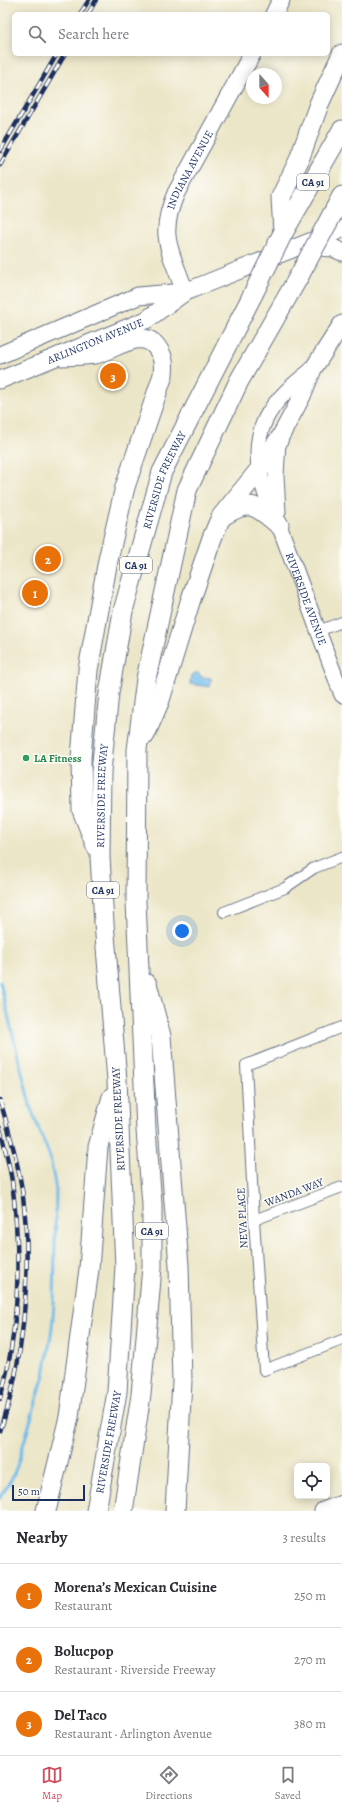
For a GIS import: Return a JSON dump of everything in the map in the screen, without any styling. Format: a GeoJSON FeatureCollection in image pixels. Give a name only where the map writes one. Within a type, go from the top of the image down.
{"type":"FeatureCollection","features":[{"type":"Feature","properties":{"kind":"highway"},"geometry":{"type":"LineString","coordinates":[[283,233],[281,197],[299,160],[319,104],[342,54]]}},
{"type":"Feature","properties":{"kind":"highway","name":"RIVERSIDE FREEWAY"},"geometry":{"type":"LineString","coordinates":[[96,1511],[117,1392],[125,1267],[117,1080],[100,857],[101,772],[108,701],[123,611],[162,472],[283,233],[342,130]]}},
{"type":"Feature","properties":{"kind":"highway","name":"CA 91"},"geometry":{"type":"LineString","coordinates":[[123,1511],[141,1395],[152,1267],[152,1204],[146,1130],[136,901],[137,750],[146,679],[154,636],[187,490],[239,381],[298,278],[338,203]]}},
{"type":"Feature","properties":{"kind":"highway"},"geometry":{"type":"LineString","coordinates":[[61,356],[96,354],[130,340],[142,338],[156,347],[164,364],[163,376],[125,487],[108,560],[88,670],[81,758],[82,810],[100,857]]}},
{"type":"Feature","properties":{"kind":"highway"},"geometry":{"type":"LineString","coordinates":[[137,750],[160,700],[187,609],[220,518],[260,469],[278,441]]}},
{"type":"Feature","properties":{"kind":"highway"},"geometry":{"type":"LineString","coordinates":[[220,518],[239,506],[251,506],[263,511],[279,525]]}},
{"type":"Feature","properties":{"kind":"highway"},"geometry":{"type":"LineString","coordinates":[[138,950],[161,1036],[179,1266],[182,1381],[176,1510]]}},
{"type":"Feature","properties":{"kind":"highway"},"geometry":{"type":"LineString","coordinates":[[46,1511],[69,1417],[89,1269],[98,1147],[117,1080]]}},
{"type":"Feature","properties":{"kind":"main road"},"geometry":{"type":"LineString","coordinates":[[275,12],[281,0]]}},
{"type":"Feature","properties":{"kind":"main road","name":"INDIANA AVENUE"},"geometry":{"type":"LineString","coordinates":[[185,292],[167,242],[166,225],[168,211],[180,186],[251,56]]}},
{"type":"Feature","properties":{"kind":"main road","name":"ARLINGTON AVENUE"},"geometry":{"type":"LineString","coordinates":[[0,380],[146,320],[185,292],[342,230]]}},
{"type":"Feature","properties":{"kind":"main road"},"geometry":{"type":"LineString","coordinates":[[302,246],[333,248],[342,252]]}},
{"type":"Feature","properties":{"kind":"main road","name":"ARLINGTON AVENUE"},"geometry":{"type":"LineString","coordinates":[[0,355],[138,296],[185,292]]}},
{"type":"Feature","properties":{"kind":"main road","name":"RIVERSIDE AVENUE"},"geometry":{"type":"LineString","coordinates":[[279,525],[276,493],[278,441],[302,396],[313,369],[342,324]]}},
{"type":"Feature","properties":{"kind":"main road","name":"RIVERSIDE AVENUE"},"geometry":{"type":"LineString","coordinates":[[313,369],[294,384],[274,405],[265,420],[259,439],[258,459],[263,486],[269,506],[279,525],[342,695]]}},
{"type":"Feature","properties":{"kind":"main road"},"geometry":{"type":"LineString","coordinates":[[323,1511],[342,1504]]}},
{"type":"Feature","properties":{"kind":"street"},"geometry":{"type":"LineString","coordinates":[[318,631],[342,622]]}},
{"type":"Feature","properties":{"kind":"street"},"geometry":{"type":"LineString","coordinates":[[224,912],[285,888],[314,868],[342,858]]}},
{"type":"Feature","properties":{"kind":"street","name":"NEVA PLACE"},"geometry":{"type":"LineString","coordinates":[[342,1027],[246,1065],[264,1370],[342,1340]]}},
{"type":"Feature","properties":{"kind":"street","name":"WANDA WAY"},"geometry":{"type":"LineString","coordinates":[[254,1220],[342,1187]]}},
{"type":"Feature","properties":{"kind":"water"},"geometry":{"type":"Polygon","coordinates":[[[197,672],[202,677],[211,678],[210,687],[190,684],[191,675],[197,672]]]}},
{"type":"Feature","properties":{"kind":"waterway"},"geometry":{"type":"LineString","coordinates":[[0,982],[31,1109],[50,1157],[56,1190],[54,1304],[52,1329],[44,1375],[17,1466],[12,1478],[0,1498]]}},
{"type":"Feature","properties":{"kind":"railway"},"geometry":{"type":"LineString","coordinates":[[81,12],[89,0]]}},
{"type":"Feature","properties":{"kind":"railway"},"geometry":{"type":"LineString","coordinates":[[89,12],[96,0]]}},
{"type":"Feature","properties":{"kind":"railway"},"geometry":{"type":"LineString","coordinates":[[0,151],[56,56]]}},
{"type":"Feature","properties":{"kind":"railway"},"geometry":{"type":"LineString","coordinates":[[0,165],[64,56]]}},
{"type":"Feature","properties":{"kind":"railway"},"geometry":{"type":"LineString","coordinates":[[0,1100],[19,1173],[26,1225],[27,1254],[24,1316],[20,1346],[15,1376],[0,1431]]}},
{"type":"Feature","properties":{"kind":"railway"},"geometry":{"type":"LineString","coordinates":[[0,1128],[12,1181],[17,1236],[17,1291],[15,1318],[12,1346],[0,1399]]}},
{"type":"Feature","properties":{"kind":"place","name":"Del Taco"},"geometry":{"type":"Point","coordinates":[113,376]}},
{"type":"Feature","properties":{"kind":"place","name":"Bolucpop"},"geometry":{"type":"Point","coordinates":[48,559]}},
{"type":"Feature","properties":{"kind":"place","name":"Morena’s Mexican Cuisine"},"geometry":{"type":"Point","coordinates":[35,593]}},
{"type":"Feature","properties":{"kind":"place","name":"LA Fitness"},"geometry":{"type":"Point","coordinates":[26,758]}}]}
